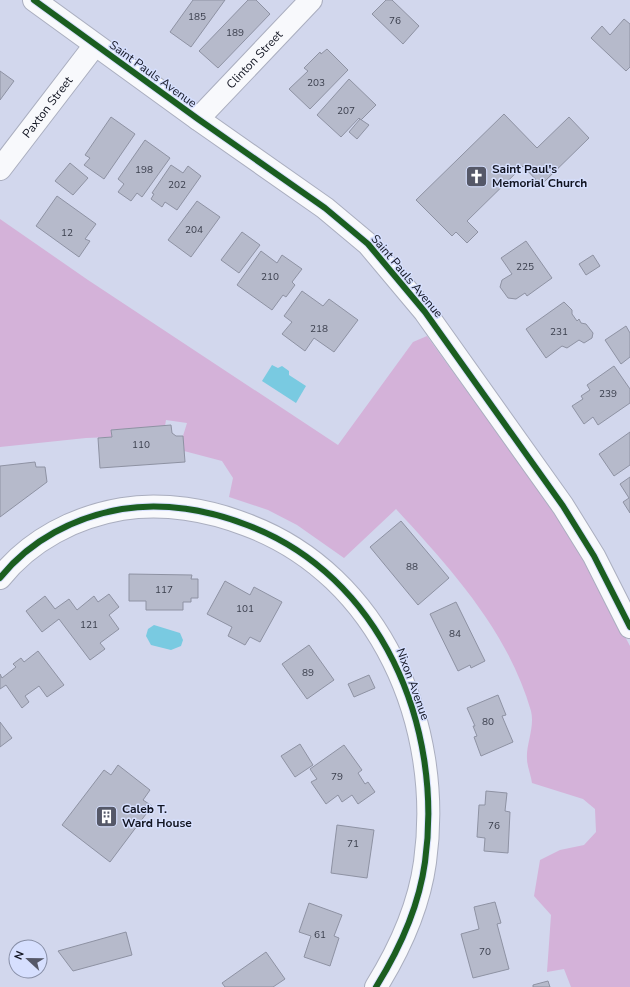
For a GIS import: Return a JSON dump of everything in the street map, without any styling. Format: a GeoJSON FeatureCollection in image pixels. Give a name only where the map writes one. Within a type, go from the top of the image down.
{"type":"FeatureCollection","features":[{"type":"Feature","properties":{"kind":"street","name":"Saint Pauls Avenue"},"geometry":{"type":"LineString","coordinates":[[34,0],[198,119],[325,208],[363,240],[388,266],[425,312],[563,506],[594,556],[630,627]]}},
{"type":"Feature","properties":{"kind":"street","name":"Clinton Street"},"geometry":{"type":"LineString","coordinates":[[198,119],[311,0]]}},
{"type":"Feature","properties":{"kind":"street","name":"Paxton Street"},"geometry":{"type":"LineString","coordinates":[[0,169],[95,45]]}},
{"type":"Feature","properties":{"kind":"street","name":"Nixon Avenue"},"geometry":{"type":"LineString","coordinates":[[0,578],[28,550],[66,526],[112,511],[146,506],[195,511],[225,517],[269,533],[310,559],[348,593],[380,635],[397,666],[416,722],[424,761],[428,793],[425,862],[416,900],[402,938],[376,987]]}},
{"type":"Feature","properties":{"kind":"shaded area"},"geometry":{"type":"Polygon","coordinates":[[[0,219],[88,280],[338,445],[413,342],[427,336],[571,535],[630,646],[630,987],[571,987],[564,969],[547,972],[551,915],[534,896],[540,860],[560,850],[584,845],[596,832],[595,809],[583,799],[532,783],[527,759],[532,723],[531,711],[521,682],[508,654],[476,602],[457,578],[396,509],[344,558],[297,525],[268,510],[229,497],[233,478],[222,461],[184,451],[183,436],[187,423],[166,420],[165,426],[111,430],[112,437],[86,438],[0,447],[0,219]]]}},
{"type":"Feature","properties":{"kind":"water"},"geometry":{"type":"Polygon","coordinates":[[[272,365],[278,368],[282,366],[289,371],[289,375],[306,386],[296,403],[262,381],[272,365]]]}},
{"type":"Feature","properties":{"kind":"water"},"geometry":{"type":"Polygon","coordinates":[[[154,625],[180,633],[183,640],[181,646],[171,650],[151,645],[146,636],[148,629],[154,625]]]}},
{"type":"Feature","properties":{"kind":"building"},"geometry":{"type":"Polygon","coordinates":[[[193,0],[225,0],[191,47],[170,32],[193,0]]]}},
{"type":"Feature","properties":{"kind":"building"},"geometry":{"type":"Polygon","coordinates":[[[248,0],[256,0],[270,14],[218,68],[199,51],[248,0]]]}},
{"type":"Feature","properties":{"kind":"building"},"geometry":{"type":"Polygon","coordinates":[[[386,0],[392,0],[419,26],[403,44],[372,14],[386,0]]]}},
{"type":"Feature","properties":{"kind":"building"},"geometry":{"type":"Polygon","coordinates":[[[624,19],[630,24],[630,67],[626,71],[591,38],[602,26],[610,35],[624,19]]]}},
{"type":"Feature","properties":{"kind":"building"},"geometry":{"type":"Polygon","coordinates":[[[327,49],[348,70],[310,109],[289,89],[308,71],[304,68],[320,52],[321,54],[327,49]]]}},
{"type":"Feature","properties":{"kind":"building"},"geometry":{"type":"Polygon","coordinates":[[[0,71],[14,81],[0,100],[0,71]]]}},
{"type":"Feature","properties":{"kind":"building"},"geometry":{"type":"Polygon","coordinates":[[[349,79],[376,105],[361,120],[359,118],[341,137],[317,115],[349,79]]]}},
{"type":"Feature","properties":{"kind":"building","name":"Saint Paul's Memorial Church"},"geometry":{"type":"Polygon","coordinates":[[[504,114],[537,148],[569,117],[589,138],[541,185],[523,166],[467,221],[478,232],[467,243],[456,232],[452,236],[416,200],[504,114]]]}},
{"type":"Feature","properties":{"kind":"building"},"geometry":{"type":"Polygon","coordinates":[[[111,117],[135,134],[104,179],[84,165],[90,158],[85,155],[111,117]]]}},
{"type":"Feature","properties":{"kind":"building"},"geometry":{"type":"Polygon","coordinates":[[[360,119],[369,125],[357,139],[349,132],[360,119]]]}},
{"type":"Feature","properties":{"kind":"building"},"geometry":{"type":"Polygon","coordinates":[[[145,140],[170,158],[142,197],[137,193],[131,201],[118,192],[124,184],[118,179],[145,140]]]}},
{"type":"Feature","properties":{"kind":"building"},"geometry":{"type":"Polygon","coordinates":[[[70,163],[88,178],[73,195],[55,181],[70,163]]]}},
{"type":"Feature","properties":{"kind":"building"},"geometry":{"type":"Polygon","coordinates":[[[171,165],[183,173],[188,166],[201,176],[177,210],[165,202],[162,207],[151,199],[154,194],[152,193],[171,165]]]}},
{"type":"Feature","properties":{"kind":"building"},"geometry":{"type":"Polygon","coordinates":[[[57,196],[96,224],[85,239],[90,241],[79,257],[36,226],[57,196]]]}},
{"type":"Feature","properties":{"kind":"building"},"geometry":{"type":"Polygon","coordinates":[[[197,201],[220,217],[191,257],[168,240],[197,201]]]}},
{"type":"Feature","properties":{"kind":"building"},"geometry":{"type":"Polygon","coordinates":[[[242,232],[260,245],[239,273],[221,260],[242,232]]]}},
{"type":"Feature","properties":{"kind":"building"},"geometry":{"type":"Polygon","coordinates":[[[526,241],[552,278],[527,296],[525,293],[516,299],[508,298],[500,287],[502,280],[512,274],[501,258],[526,241]]]}},
{"type":"Feature","properties":{"kind":"building"},"geometry":{"type":"Polygon","coordinates":[[[261,251],[277,263],[282,255],[302,269],[292,282],[295,285],[286,297],[283,295],[272,310],[237,285],[261,251]]]}},
{"type":"Feature","properties":{"kind":"building"},"geometry":{"type":"Polygon","coordinates":[[[593,255],[600,266],[586,275],[579,264],[593,255]]]}},
{"type":"Feature","properties":{"kind":"building"},"geometry":{"type":"Polygon","coordinates":[[[302,291],[323,306],[329,299],[358,320],[334,352],[314,338],[305,351],[282,334],[292,322],[284,316],[302,291]]]}},
{"type":"Feature","properties":{"kind":"building"},"geometry":{"type":"Polygon","coordinates":[[[564,302],[572,310],[572,314],[577,321],[579,319],[581,323],[586,324],[593,333],[592,338],[584,343],[579,340],[567,348],[562,346],[546,358],[526,329],[564,302]]]}},
{"type":"Feature","properties":{"kind":"building"},"geometry":{"type":"Polygon","coordinates":[[[626,326],[630,333],[630,357],[621,364],[605,340],[626,326]]]}},
{"type":"Feature","properties":{"kind":"building"},"geometry":{"type":"Polygon","coordinates":[[[614,366],[630,389],[630,403],[598,425],[593,417],[584,424],[572,406],[583,399],[581,396],[590,390],[587,385],[614,366]]]}},
{"type":"Feature","properties":{"kind":"building"},"geometry":{"type":"Polygon","coordinates":[[[171,425],[172,433],[176,436],[183,436],[185,462],[100,468],[98,438],[112,437],[111,430],[171,425]]]}},
{"type":"Feature","properties":{"kind":"building"},"geometry":{"type":"Polygon","coordinates":[[[630,432],[630,465],[614,476],[599,454],[630,432]]]}},
{"type":"Feature","properties":{"kind":"building"},"geometry":{"type":"Polygon","coordinates":[[[35,462],[36,467],[45,467],[47,482],[0,517],[0,466],[35,462]]]}},
{"type":"Feature","properties":{"kind":"building"},"geometry":{"type":"Polygon","coordinates":[[[630,477],[630,513],[623,502],[629,498],[620,484],[630,477]]]}},
{"type":"Feature","properties":{"kind":"building"},"geometry":{"type":"Polygon","coordinates":[[[401,521],[449,578],[418,605],[370,547],[401,521]]]}},
{"type":"Feature","properties":{"kind":"building"},"geometry":{"type":"Polygon","coordinates":[[[129,574],[192,575],[191,579],[198,579],[198,598],[191,598],[191,602],[183,602],[183,610],[146,610],[146,601],[129,601],[129,574]]]}},
{"type":"Feature","properties":{"kind":"building"},"geometry":{"type":"Polygon","coordinates":[[[225,581],[250,595],[254,587],[282,602],[260,642],[250,637],[245,645],[228,636],[232,627],[207,614],[225,581]]]}},
{"type":"Feature","properties":{"kind":"building"},"geometry":{"type":"Polygon","coordinates":[[[109,594],[119,607],[109,615],[119,629],[100,643],[105,649],[90,660],[59,619],[42,632],[26,611],[45,596],[55,609],[69,599],[77,610],[94,596],[98,602],[109,594]]]}},
{"type":"Feature","properties":{"kind":"building"},"geometry":{"type":"Polygon","coordinates":[[[456,602],[485,661],[471,668],[470,665],[458,671],[430,614],[456,602]]]}},
{"type":"Feature","properties":{"kind":"building"},"geometry":{"type":"Polygon","coordinates":[[[309,645],[334,680],[307,699],[282,664],[309,645]]]}},
{"type":"Feature","properties":{"kind":"building"},"geometry":{"type":"Polygon","coordinates":[[[38,651],[64,685],[47,697],[39,686],[25,696],[29,702],[22,708],[6,685],[0,689],[0,674],[2,678],[16,667],[13,664],[21,658],[24,662],[38,651]]]}},
{"type":"Feature","properties":{"kind":"building"},"geometry":{"type":"Polygon","coordinates":[[[369,675],[375,688],[354,697],[348,684],[369,675]]]}},
{"type":"Feature","properties":{"kind":"building"},"geometry":{"type":"Polygon","coordinates":[[[498,695],[506,715],[502,716],[513,742],[481,756],[474,737],[477,736],[473,726],[475,726],[467,708],[498,695]]]}},
{"type":"Feature","properties":{"kind":"building"},"geometry":{"type":"Polygon","coordinates":[[[0,722],[12,738],[0,747],[0,722]]]}},
{"type":"Feature","properties":{"kind":"building"},"geometry":{"type":"Polygon","coordinates":[[[300,744],[313,765],[295,777],[281,756],[300,744]]]}},
{"type":"Feature","properties":{"kind":"building"},"geometry":{"type":"Polygon","coordinates":[[[344,745],[362,770],[358,773],[365,784],[368,782],[375,792],[358,804],[352,795],[342,802],[338,795],[326,804],[311,782],[317,779],[310,769],[344,745]]]}},
{"type":"Feature","properties":{"kind":"building","name":"Caleb T. Ward House"},"geometry":{"type":"Polygon","coordinates":[[[118,765],[150,790],[143,800],[152,806],[110,862],[62,825],[104,770],[111,775],[118,765]]]}},
{"type":"Feature","properties":{"kind":"building"},"geometry":{"type":"Polygon","coordinates":[[[486,791],[507,793],[505,811],[510,812],[508,853],[484,851],[485,838],[477,837],[479,805],[485,805],[486,791]]]}},
{"type":"Feature","properties":{"kind":"building"},"geometry":{"type":"Polygon","coordinates":[[[337,825],[374,830],[367,878],[331,873],[337,825]]]}},
{"type":"Feature","properties":{"kind":"building"},"geometry":{"type":"Polygon","coordinates":[[[495,902],[501,923],[497,924],[509,969],[473,978],[461,934],[479,929],[474,907],[495,902]]]}},
{"type":"Feature","properties":{"kind":"building"},"geometry":{"type":"Polygon","coordinates":[[[309,903],[342,915],[334,936],[339,938],[330,966],[304,957],[311,936],[299,932],[309,903]]]}},
{"type":"Feature","properties":{"kind":"building"},"geometry":{"type":"Polygon","coordinates":[[[126,932],[132,955],[73,971],[58,951],[126,932]]]}},
{"type":"Feature","properties":{"kind":"building"},"geometry":{"type":"Polygon","coordinates":[[[266,952],[285,979],[273,987],[225,987],[222,983],[266,952]]]}},
{"type":"Feature","properties":{"kind":"building"},"geometry":{"type":"Polygon","coordinates":[[[548,981],[550,987],[533,987],[533,985],[548,981]]]}},
{"type":"Feature","properties":{"kind":"cycle path"},"geometry":{"type":"LineString","coordinates":[[34,0],[198,119],[325,208],[368,244],[425,312],[563,506],[594,556],[630,627]]}},
{"type":"Feature","properties":{"kind":"cycle path"},"geometry":{"type":"LineString","coordinates":[[0,578],[25,552],[55,532],[71,524],[87,518],[122,509],[153,506],[186,509],[217,515],[247,525],[294,548],[334,580],[367,618],[393,661],[412,709],[424,759],[428,811],[425,862],[422,878],[407,927],[393,958],[376,987]]}},
{"type":"Feature","properties":{"kind":"place","name":"Saint Paul's Memorial Church"},"geometry":{"type":"Point","coordinates":[477,176]}},
{"type":"Feature","properties":{"kind":"place","name":"Caleb T. Ward House"},"geometry":{"type":"Point","coordinates":[107,816]}}]}
